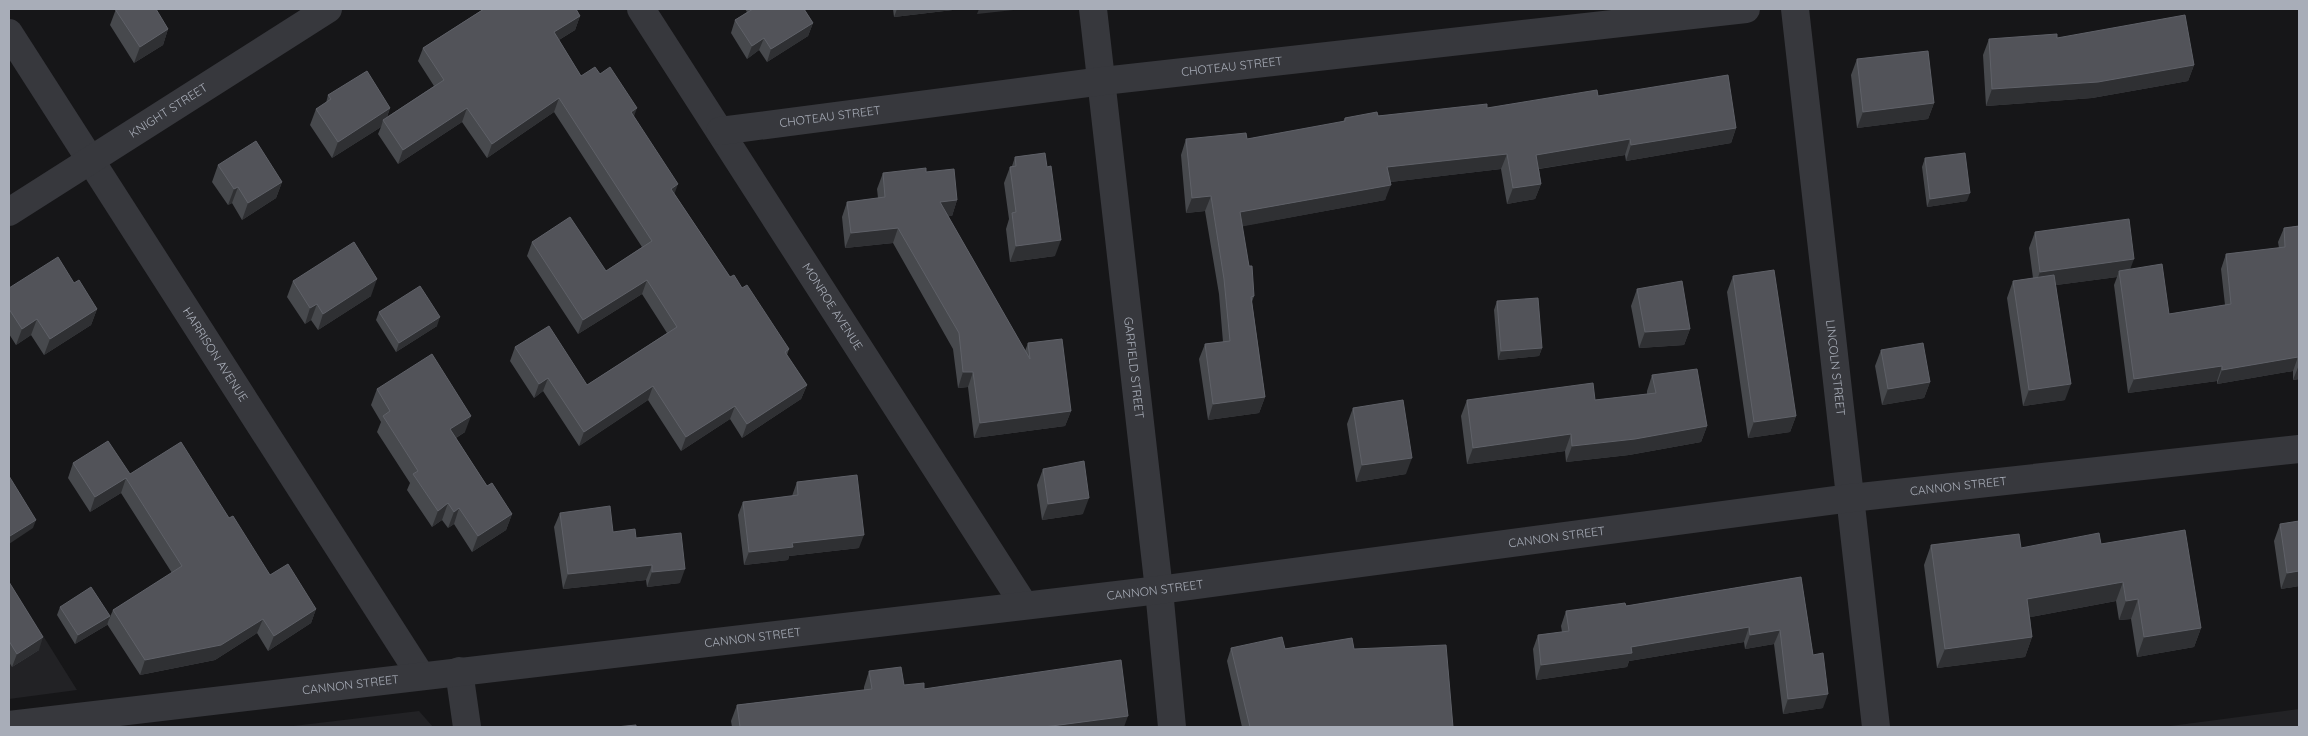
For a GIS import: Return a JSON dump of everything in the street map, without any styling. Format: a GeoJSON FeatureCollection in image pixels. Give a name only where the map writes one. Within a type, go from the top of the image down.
{"type":"FeatureCollection","features":[{"type":"Feature","properties":{"kind":"street","name":"KNIGHT STREET"},"geometry":{"type":"LineString","coordinates":[[9,212],[328,9]]}},
{"type":"Feature","properties":{"kind":"street","name":"MONROE AVENUE"},"geometry":{"type":"LineString","coordinates":[[640,9],[1024,605]]}},
{"type":"Feature","properties":{"kind":"street","name":"GARFIELD STREET"},"geometry":{"type":"LineString","coordinates":[[1093,9],[1103,81],[1159,590],[1172,727]]}},
{"type":"Feature","properties":{"kind":"street","name":"CHOTEAU STREET"},"geometry":{"type":"LineString","coordinates":[[720,131],[1103,81],[1746,9]]}},
{"type":"Feature","properties":{"kind":"street","name":"LINCOLN STREET"},"geometry":{"type":"LineString","coordinates":[[1795,9],[1852,498],[1876,727]]}},
{"type":"Feature","properties":{"kind":"street","name":"HARRISON AVENUE"},"geometry":{"type":"LineString","coordinates":[[9,33],[421,676]]}},
{"type":"Feature","properties":{"kind":"street","name":"CANNON STREET"},"geometry":{"type":"LineString","coordinates":[[9,725],[1159,590],[1852,498],[2299,449]]}},
{"type":"Feature","properties":{"kind":"street"},"geometry":{"type":"LineString","coordinates":[[459,671],[467,727]]}},
{"type":"Feature","properties":{"kind":"shaded area"},"geometry":{"type":"Polygon","coordinates":[[[9,581],[77,690],[9,699],[9,581]]]}},
{"type":"Feature","properties":{"kind":"shaded area"},"geometry":{"type":"Polygon","coordinates":[[[2299,709],[2299,727],[2163,727],[2299,709]]]}},
{"type":"Feature","properties":{"kind":"shaded area"},"geometry":{"type":"Polygon","coordinates":[[[419,711],[433,727],[285,727],[419,711]]]}},
{"type":"Feature","properties":{"kind":"building"},"geometry":{"type":"Polygon","coordinates":[[[115,9],[156,9],[168,29],[140,47],[115,9]]]}},
{"type":"Feature","properties":{"kind":"building"},"geometry":{"type":"Polygon","coordinates":[[[484,9],[576,9],[580,16],[554,32],[581,76],[595,67],[600,74],[610,67],[637,108],[631,112],[678,184],[671,189],[730,277],[734,275],[742,288],[747,285],[789,349],[785,352],[807,385],[747,424],[735,406],[686,437],[653,386],[584,432],[548,378],[539,384],[515,347],[549,326],[587,385],[677,327],[647,280],[583,320],[532,242],[570,217],[606,271],[652,241],[559,98],[492,144],[467,108],[403,150],[383,120],[444,80],[423,48],[484,9]]]}},
{"type":"Feature","properties":{"kind":"building"},"geometry":{"type":"Polygon","coordinates":[[[753,9],[804,9],[813,23],[771,49],[764,38],[752,46],[735,20],[753,9]]]}},
{"type":"Feature","properties":{"kind":"building"},"geometry":{"type":"Polygon","coordinates":[[[2185,15],[2194,65],[2098,82],[1992,89],[1989,39],[2057,34],[2057,38],[2185,15]]]}},
{"type":"Feature","properties":{"kind":"building"},"geometry":{"type":"Polygon","coordinates":[[[1928,51],[1934,103],[1863,112],[1857,59],[1928,51]]]}},
{"type":"Feature","properties":{"kind":"building"},"geometry":{"type":"Polygon","coordinates":[[[367,71],[390,108],[338,142],[316,109],[331,99],[328,95],[367,71]]]}},
{"type":"Feature","properties":{"kind":"building"},"geometry":{"type":"Polygon","coordinates":[[[1728,75],[1736,128],[1631,145],[1630,139],[1536,155],[1541,184],[1513,188],[1507,154],[1387,167],[1391,185],[1240,212],[1249,266],[1252,266],[1254,296],[1251,297],[1265,397],[1213,404],[1205,344],[1230,341],[1224,279],[1211,196],[1192,198],[1186,139],[1246,133],[1247,139],[1345,121],[1345,118],[1377,112],[1378,116],[1487,104],[1487,108],[1597,90],[1598,96],[1728,75]]]}},
{"type":"Feature","properties":{"kind":"building"},"geometry":{"type":"Polygon","coordinates":[[[256,141],[282,182],[248,203],[238,187],[234,189],[218,165],[256,141]]]}},
{"type":"Feature","properties":{"kind":"building"},"geometry":{"type":"Polygon","coordinates":[[[1045,153],[1047,167],[1051,166],[1061,240],[1016,246],[1012,213],[1016,212],[1010,167],[1016,166],[1015,157],[1045,153]]]}},
{"type":"Feature","properties":{"kind":"building"},"geometry":{"type":"Polygon","coordinates":[[[1965,153],[1970,193],[1930,199],[1925,158],[1965,153]]]}},
{"type":"Feature","properties":{"kind":"building"},"geometry":{"type":"Polygon","coordinates":[[[926,168],[926,172],[954,169],[957,200],[940,202],[1030,359],[1028,343],[1062,339],[1071,411],[980,423],[973,372],[963,372],[959,333],[898,228],[851,233],[847,202],[885,197],[883,173],[926,168]]]}},
{"type":"Feature","properties":{"kind":"building"},"geometry":{"type":"Polygon","coordinates":[[[2129,219],[2134,259],[2040,272],[2035,232],[2129,219]]]}},
{"type":"Feature","properties":{"kind":"building"},"geometry":{"type":"Polygon","coordinates":[[[2299,226],[2299,365],[2298,357],[2222,370],[2222,366],[2134,379],[2119,271],[2162,264],[2169,314],[2231,304],[2226,254],[2285,247],[2284,228],[2299,226]]]}},
{"type":"Feature","properties":{"kind":"building"},"geometry":{"type":"Polygon","coordinates":[[[354,242],[377,279],[323,314],[317,304],[310,308],[293,281],[354,242]]]}},
{"type":"Feature","properties":{"kind":"building"},"geometry":{"type":"Polygon","coordinates":[[[58,257],[74,283],[79,280],[97,309],[50,339],[37,319],[22,329],[9,309],[9,288],[58,257]]]}},
{"type":"Feature","properties":{"kind":"building"},"geometry":{"type":"Polygon","coordinates":[[[1774,270],[1796,416],[1754,422],[1733,276],[1774,270]]]}},
{"type":"Feature","properties":{"kind":"building"},"geometry":{"type":"Polygon","coordinates":[[[2054,275],[2071,384],[2029,390],[2013,281],[2054,275]]]}},
{"type":"Feature","properties":{"kind":"building"},"geometry":{"type":"Polygon","coordinates":[[[1682,281],[1690,329],[1645,332],[1637,289],[1682,281]]]}},
{"type":"Feature","properties":{"kind":"building"},"geometry":{"type":"Polygon","coordinates":[[[420,286],[440,317],[399,343],[379,312],[420,286]]]}},
{"type":"Feature","properties":{"kind":"building"},"geometry":{"type":"Polygon","coordinates":[[[1538,298],[1542,348],[1501,351],[1497,301],[1538,298]]]}},
{"type":"Feature","properties":{"kind":"building"},"geometry":{"type":"Polygon","coordinates":[[[1923,343],[1930,382],[1888,389],[1881,350],[1923,343]]]}},
{"type":"Feature","properties":{"kind":"building"},"geometry":{"type":"Polygon","coordinates":[[[432,354],[471,416],[450,429],[487,486],[492,483],[512,514],[478,536],[459,508],[454,512],[448,503],[438,511],[413,474],[418,471],[383,416],[390,411],[377,389],[432,354]]]}},
{"type":"Feature","properties":{"kind":"building"},"geometry":{"type":"Polygon","coordinates":[[[1697,369],[1707,426],[1635,439],[1572,446],[1571,434],[1473,448],[1467,400],[1593,383],[1595,400],[1656,393],[1652,375],[1697,369]]]}},
{"type":"Feature","properties":{"kind":"building"},"geometry":{"type":"Polygon","coordinates":[[[1403,400],[1412,458],[1362,465],[1353,408],[1403,400]]]}},
{"type":"Feature","properties":{"kind":"building"},"geometry":{"type":"Polygon","coordinates":[[[108,441],[130,474],[181,442],[229,518],[233,516],[270,575],[288,564],[316,609],[274,636],[263,619],[221,645],[145,660],[113,610],[182,566],[126,478],[95,497],[73,463],[108,441]]]}},
{"type":"Feature","properties":{"kind":"building"},"geometry":{"type":"Polygon","coordinates":[[[1084,461],[1089,498],[1048,504],[1043,469],[1084,461]]]}},
{"type":"Feature","properties":{"kind":"building"},"geometry":{"type":"Polygon","coordinates":[[[857,475],[864,535],[792,543],[793,547],[749,552],[743,502],[798,495],[797,482],[857,475]]]}},
{"type":"Feature","properties":{"kind":"building"},"geometry":{"type":"Polygon","coordinates":[[[9,476],[36,520],[10,536],[9,534],[9,476]]]}},
{"type":"Feature","properties":{"kind":"building"},"geometry":{"type":"Polygon","coordinates":[[[610,506],[613,532],[635,529],[636,538],[681,533],[685,569],[652,572],[652,565],[568,574],[560,513],[610,506]]]}},
{"type":"Feature","properties":{"kind":"building"},"geometry":{"type":"Polygon","coordinates":[[[2299,521],[2299,571],[2287,573],[2280,524],[2299,521]]]}},
{"type":"Feature","properties":{"kind":"building"},"geometry":{"type":"Polygon","coordinates":[[[2185,530],[2201,628],[2144,637],[2138,599],[2126,601],[2123,582],[2027,599],[2032,637],[1945,649],[1931,545],[2019,534],[2021,548],[2099,533],[2101,544],[2185,530]]]}},
{"type":"Feature","properties":{"kind":"building"},"geometry":{"type":"Polygon","coordinates":[[[1801,577],[1813,655],[1823,653],[1828,694],[1788,699],[1780,630],[1750,635],[1749,627],[1631,647],[1632,653],[1541,665],[1538,635],[1569,631],[1566,611],[1625,603],[1626,606],[1801,577]]]}},
{"type":"Feature","properties":{"kind":"building"},"geometry":{"type":"Polygon","coordinates":[[[9,582],[43,637],[17,654],[9,641],[9,582]]]}},
{"type":"Feature","properties":{"kind":"building"},"geometry":{"type":"Polygon","coordinates":[[[91,587],[110,616],[78,635],[60,607],[91,587]]]}},
{"type":"Feature","properties":{"kind":"building"},"geometry":{"type":"Polygon","coordinates":[[[1282,637],[1285,649],[1352,638],[1354,649],[1446,645],[1453,727],[1250,727],[1231,648],[1282,637]]]}},
{"type":"Feature","properties":{"kind":"building"},"geometry":{"type":"Polygon","coordinates":[[[1121,660],[1128,716],[1044,727],[740,727],[737,705],[872,689],[869,671],[901,667],[904,685],[924,683],[924,689],[1121,660]]]}},
{"type":"Feature","properties":{"kind":"building"},"geometry":{"type":"Polygon","coordinates":[[[636,725],[636,727],[616,727],[636,725]]]}}]}
